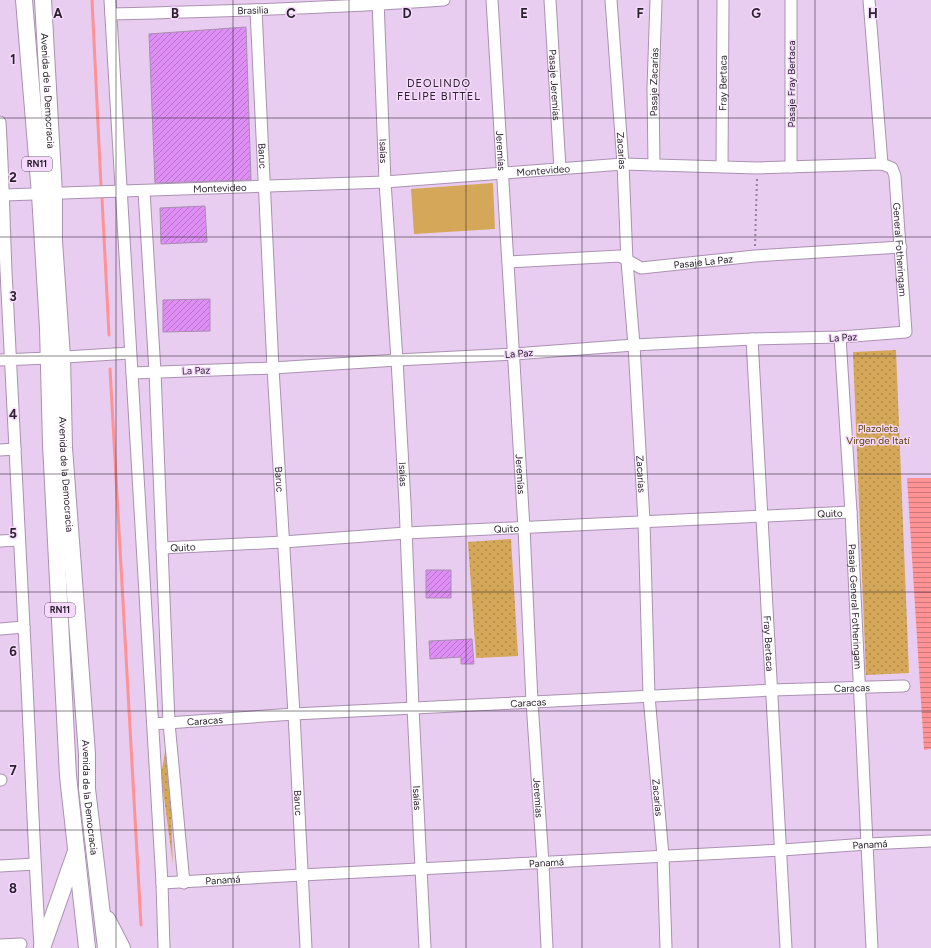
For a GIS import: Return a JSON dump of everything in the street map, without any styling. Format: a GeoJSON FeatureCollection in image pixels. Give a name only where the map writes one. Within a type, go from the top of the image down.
{"type":"FeatureCollection","features":[{"type":"Feature","properties":{"kind":"highway","name":"Avenida de la Democracia"},"geometry":{"type":"LineString","coordinates":[[24,0],[54,241],[56,358],[51,444],[68,776],[87,948]]}},
{"type":"Feature","properties":{"kind":"highway","name":"Avenida de la Democracia"},"geometry":{"type":"LineString","coordinates":[[42,0],[47,194],[56,358],[87,754],[87,789],[106,948]]}},
{"type":"Feature","properties":{"kind":"highway"},"geometry":{"type":"LineString","coordinates":[[41,948],[77,851]]}},
{"type":"Feature","properties":{"kind":"highway"},"geometry":{"type":"LineString","coordinates":[[102,911],[122,948]]}},
{"type":"Feature","properties":{"kind":"street"},"geometry":{"type":"LineString","coordinates":[[110,0],[153,724],[164,948]]}},
{"type":"Feature","properties":{"kind":"street","name":"Brasilia"},"geometry":{"type":"LineString","coordinates":[[111,14],[256,10],[378,2],[444,0]]}},
{"type":"Feature","properties":{"kind":"street","name":"Jeremías"},"geometry":{"type":"LineString","coordinates":[[492,0],[514,354],[532,702],[547,948]]}},
{"type":"Feature","properties":{"kind":"street","name":"Pasaje Jeremías"},"geometry":{"type":"LineString","coordinates":[[550,0],[560,169]]}},
{"type":"Feature","properties":{"kind":"street","name":"Zacarías"},"geometry":{"type":"LineString","coordinates":[[611,0],[627,261],[634,345],[644,521],[650,696],[663,856],[666,948]]}},
{"type":"Feature","properties":{"kind":"street","name":"Pasaje Zacarías"},"geometry":{"type":"LineString","coordinates":[[654,165],[653,88],[656,0]]}},
{"type":"Feature","properties":{"kind":"street","name":"Fray Bertaca"},"geometry":{"type":"LineString","coordinates":[[722,166],[723,0]]}},
{"type":"Feature","properties":{"kind":"street","name":"Pasaje Fray Bertaca"},"geometry":{"type":"LineString","coordinates":[[790,167],[791,0]]}},
{"type":"Feature","properties":{"kind":"street","name":"General Fotheringam"},"geometry":{"type":"LineString","coordinates":[[869,0],[887,166],[895,176],[906,332]]}},
{"type":"Feature","properties":{"kind":"street","name":"Isaías"},"geometry":{"type":"LineString","coordinates":[[378,2],[385,182],[397,360],[426,948]]}},
{"type":"Feature","properties":{"kind":"street","name":"Baruc"},"geometry":{"type":"LineString","coordinates":[[256,10],[273,368],[294,714],[306,948]]}},
{"type":"Feature","properties":{"kind":"street"},"geometry":{"type":"LineString","coordinates":[[0,122],[3,188],[3,269],[6,359],[15,449],[18,540],[24,627],[35,864],[41,948]]}},
{"type":"Feature","properties":{"kind":"street","name":"Montevideo"},"geometry":{"type":"LineString","coordinates":[[3,188],[47,194],[265,187],[385,182],[622,164],[757,168],[887,166]]}},
{"type":"Feature","properties":{"kind":"street"},"geometry":{"type":"LineString","coordinates":[[144,191],[154,372],[169,723],[184,883]]}},
{"type":"Feature","properties":{"kind":"street","name":"Pasaje La Paz"},"geometry":{"type":"LineString","coordinates":[[508,262],[620,256],[641,268],[755,256],[901,247]]}},
{"type":"Feature","properties":{"kind":"street","name":"La Paz"},"geometry":{"type":"LineString","coordinates":[[132,373],[273,368],[514,354],[634,345],[752,339],[840,337],[906,332]]}},
{"type":"Feature","properties":{"kind":"street","name":"Pasaje General Fotheringam"},"geometry":{"type":"LineString","coordinates":[[840,337],[851,512],[872,948]]}},
{"type":"Feature","properties":{"kind":"street","name":"Fray Bertaca"},"geometry":{"type":"LineString","coordinates":[[752,339],[782,850],[786,948]]}},
{"type":"Feature","properties":{"kind":"street"},"geometry":{"type":"LineString","coordinates":[[6,359],[56,358],[130,352]]}},
{"type":"Feature","properties":{"kind":"street"},"geometry":{"type":"LineString","coordinates":[[0,450],[15,449]]}},
{"type":"Feature","properties":{"kind":"street","name":"Quito"},"geometry":{"type":"LineString","coordinates":[[162,548],[283,542],[406,533],[851,512]]}},
{"type":"Feature","properties":{"kind":"street"},"geometry":{"type":"LineString","coordinates":[[0,541],[18,540]]}},
{"type":"Feature","properties":{"kind":"street"},"geometry":{"type":"LineString","coordinates":[[0,629],[24,627]]}},
{"type":"Feature","properties":{"kind":"street","name":"Caracas"},"geometry":{"type":"LineString","coordinates":[[153,724],[294,714],[772,690],[904,686]]}},
{"type":"Feature","properties":{"kind":"street","name":"Panamá"},"geometry":{"type":"LineString","coordinates":[[162,883],[931,841]]}},
{"type":"Feature","properties":{"kind":"street"},"geometry":{"type":"LineString","coordinates":[[0,866],[35,864]]}},
{"type":"Feature","properties":{"kind":"street"},"geometry":{"type":"LineString","coordinates":[[0,945],[21,944]]}},
{"type":"Feature","properties":{"kind":"path"},"geometry":{"type":"LineString","coordinates":[[755,256],[757,168]]}},
{"type":"Feature","properties":{"kind":"green space"},"geometry":{"type":"Polygon","coordinates":[[[493,183],[495,229],[414,234],[411,189],[493,183]]]}},
{"type":"Feature","properties":{"kind":"green space","name":"Plazoleta Virgen de Itatí"},"geometry":{"type":"Polygon","coordinates":[[[896,350],[909,673],[866,675],[853,352],[896,350]]]}},
{"type":"Feature","properties":{"kind":"green space"},"geometry":{"type":"Polygon","coordinates":[[[511,539],[518,656],[476,658],[468,542],[511,539]]]}},
{"type":"Feature","properties":{"kind":"green space"},"geometry":{"type":"Polygon","coordinates":[[[168,735],[173,865],[161,775],[168,735]]]}},
{"type":"Feature","properties":{"kind":"shaded area"},"geometry":{"type":"Polygon","coordinates":[[[907,478],[931,478],[931,749],[924,750],[907,478]]]}},
{"type":"Feature","properties":{"kind":"building"},"geometry":{"type":"Polygon","coordinates":[[[246,27],[251,180],[155,183],[149,34],[246,27]]]}},
{"type":"Feature","properties":{"kind":"building"},"geometry":{"type":"Polygon","coordinates":[[[205,206],[207,242],[161,244],[160,208],[205,206]]]}},
{"type":"Feature","properties":{"kind":"building"},"geometry":{"type":"Polygon","coordinates":[[[210,299],[210,331],[163,332],[163,300],[210,299]]]}},
{"type":"Feature","properties":{"kind":"building"},"geometry":{"type":"Polygon","coordinates":[[[426,570],[451,570],[451,598],[426,598],[426,570]]]}},
{"type":"Feature","properties":{"kind":"building"},"geometry":{"type":"Polygon","coordinates":[[[472,639],[474,664],[461,664],[461,657],[430,659],[429,641],[472,639]]]}},
{"type":"Feature","properties":{"kind":"waterway"},"geometry":{"type":"LineString","coordinates":[[92,0],[101,186]]}},
{"type":"Feature","properties":{"kind":"waterway"},"geometry":{"type":"LineString","coordinates":[[102,198],[109,335]]}},
{"type":"Feature","properties":{"kind":"waterway"},"geometry":{"type":"LineString","coordinates":[[110,369],[141,925]]}},
{"type":"Feature","properties":{"kind":"district","name":"DEOLINDO FELIPE BITTEL"},"geometry":{"type":"Point","coordinates":[439,89]}}]}
